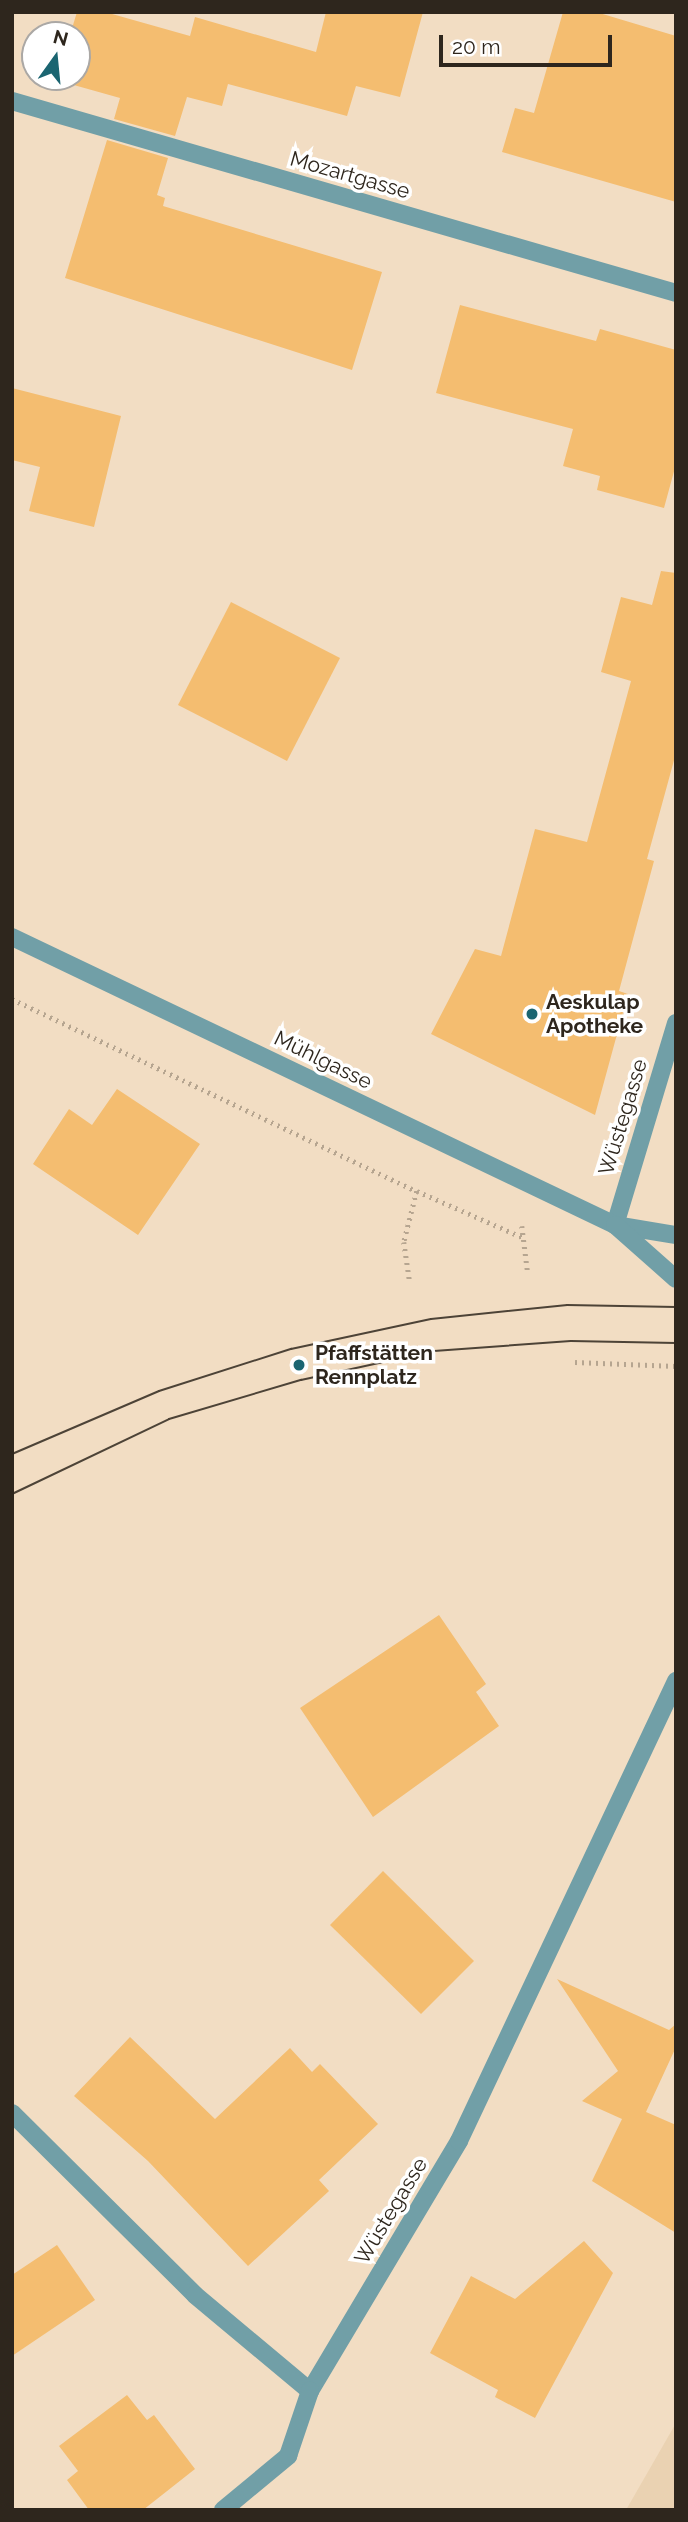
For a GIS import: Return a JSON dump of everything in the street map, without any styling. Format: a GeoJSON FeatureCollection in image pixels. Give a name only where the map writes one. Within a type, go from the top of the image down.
{"type":"FeatureCollection","features":[{"type":"Feature","properties":{"kind":"street","name":"Mozartgasse"},"geometry":{"type":"LineString","coordinates":[[12,101],[676,293]]}},
{"type":"Feature","properties":{"kind":"street","name":"Mühlgasse"},"geometry":{"type":"LineString","coordinates":[[12,937],[615,1225]]}},
{"type":"Feature","properties":{"kind":"street","name":"Wüstegasse"},"geometry":{"type":"LineString","coordinates":[[615,1225],[676,1023]]}},
{"type":"Feature","properties":{"kind":"street"},"geometry":{"type":"LineString","coordinates":[[615,1225],[676,1235]]}},
{"type":"Feature","properties":{"kind":"street"},"geometry":{"type":"LineString","coordinates":[[615,1225],[676,1279]]}},
{"type":"Feature","properties":{"kind":"street","name":"Wüstegasse"},"geometry":{"type":"LineString","coordinates":[[223,2510],[288,2456],[310,2391],[459,2141],[618,1811],[676,1681]]}},
{"type":"Feature","properties":{"kind":"street"},"geometry":{"type":"LineString","coordinates":[[12,2113],[195,2295],[310,2391]]}},
{"type":"Feature","properties":{"kind":"path"},"geometry":{"type":"LineString","coordinates":[[12,999],[417,1191],[524,1238]]}},
{"type":"Feature","properties":{"kind":"path"},"geometry":{"type":"LineString","coordinates":[[410,1283],[404,1242],[417,1191]]}},
{"type":"Feature","properties":{"kind":"path"},"geometry":{"type":"LineString","coordinates":[[575,1362],[676,1366]]}},
{"type":"Feature","properties":{"kind":"shaded area"},"geometry":{"type":"Polygon","coordinates":[[[676,2423],[676,2510],[626,2510],[676,2423]]]}},
{"type":"Feature","properties":{"kind":"building"},"geometry":{"type":"Polygon","coordinates":[[[77,12],[105,12],[190,36],[195,17],[316,52],[326,12],[423,12],[400,97],[356,86],[347,116],[228,84],[222,106],[187,97],[175,136],[114,119],[120,98],[91,90],[91,21],[74,21],[77,12]]]}},
{"type":"Feature","properties":{"kind":"building"},"geometry":{"type":"Polygon","coordinates":[[[563,12],[596,12],[676,36],[676,202],[502,152],[515,108],[534,113],[563,12]]]}},
{"type":"Feature","properties":{"kind":"building"},"geometry":{"type":"Polygon","coordinates":[[[107,140],[168,158],[157,195],[165,198],[163,206],[382,272],[352,370],[65,278],[107,140]]]}},
{"type":"Feature","properties":{"kind":"building"},"geometry":{"type":"Polygon","coordinates":[[[460,305],[596,341],[600,329],[676,350],[676,464],[664,508],[597,490],[600,476],[563,466],[573,429],[436,393],[460,305]]]}},
{"type":"Feature","properties":{"kind":"building"},"geometry":{"type":"Polygon","coordinates":[[[12,388],[121,416],[94,527],[29,511],[40,467],[12,460],[12,388]]]}},
{"type":"Feature","properties":{"kind":"building"},"geometry":{"type":"Polygon","coordinates":[[[661,571],[676,573],[676,753],[647,859],[654,861],[619,991],[628,994],[595,1115],[431,1034],[475,949],[501,956],[535,829],[587,842],[631,681],[601,672],[621,597],[652,605],[661,571]]]}},
{"type":"Feature","properties":{"kind":"building"},"geometry":{"type":"Polygon","coordinates":[[[231,602],[340,658],[287,761],[178,705],[231,602]]]}},
{"type":"Feature","properties":{"kind":"building"},"geometry":{"type":"Polygon","coordinates":[[[117,1089],[200,1144],[138,1235],[33,1164],[69,1109],[92,1125],[117,1089]]]}},
{"type":"Feature","properties":{"kind":"building"},"geometry":{"type":"Polygon","coordinates":[[[439,1615],[486,1684],[476,1692],[499,1726],[373,1817],[300,1708],[439,1615]]]}},
{"type":"Feature","properties":{"kind":"building"},"geometry":{"type":"Polygon","coordinates":[[[383,1871],[474,1961],[421,2014],[330,1925],[383,1871]]]}},
{"type":"Feature","properties":{"kind":"building"},"geometry":{"type":"Polygon","coordinates":[[[557,1979],[669,2030],[676,2024],[676,2047],[646,2112],[676,2125],[676,2233],[592,2181],[622,2119],[582,2101],[618,2071],[557,1979]]]}},
{"type":"Feature","properties":{"kind":"building"},"geometry":{"type":"Polygon","coordinates":[[[130,2037],[215,2119],[290,2048],[312,2072],[320,2064],[378,2124],[319,2180],[329,2191],[248,2266],[148,2161],[74,2096],[130,2037]]]}},
{"type":"Feature","properties":{"kind":"building"},"geometry":{"type":"Polygon","coordinates":[[[584,2241],[613,2273],[535,2418],[495,2397],[498,2390],[430,2353],[471,2276],[515,2299],[584,2241]]]}},
{"type":"Feature","properties":{"kind":"building"},"geometry":{"type":"Polygon","coordinates":[[[57,2245],[95,2300],[12,2356],[12,2275],[57,2245]]]}},
{"type":"Feature","properties":{"kind":"building"},"geometry":{"type":"Polygon","coordinates":[[[127,2395],[147,2420],[154,2415],[195,2469],[143,2510],[89,2510],[67,2480],[78,2471],[59,2446],[127,2395]]]}},
{"type":"Feature","properties":{"kind":"tram line"},"geometry":{"type":"LineString","coordinates":[[12,1454],[159,1391],[291,1349],[431,1319],[567,1305],[676,1307]]}},
{"type":"Feature","properties":{"kind":"tram line"},"geometry":{"type":"LineString","coordinates":[[12,1494],[169,1419],[301,1380],[434,1351],[571,1341],[676,1343]]}},
{"type":"Feature","properties":{"kind":"place","name":"Aeskulap Apotheke"},"geometry":{"type":"Point","coordinates":[532,1014]}},
{"type":"Feature","properties":{"kind":"place","name":"Pfaffstätten Rennplatz"},"geometry":{"type":"Point","coordinates":[299,1365]}}]}
